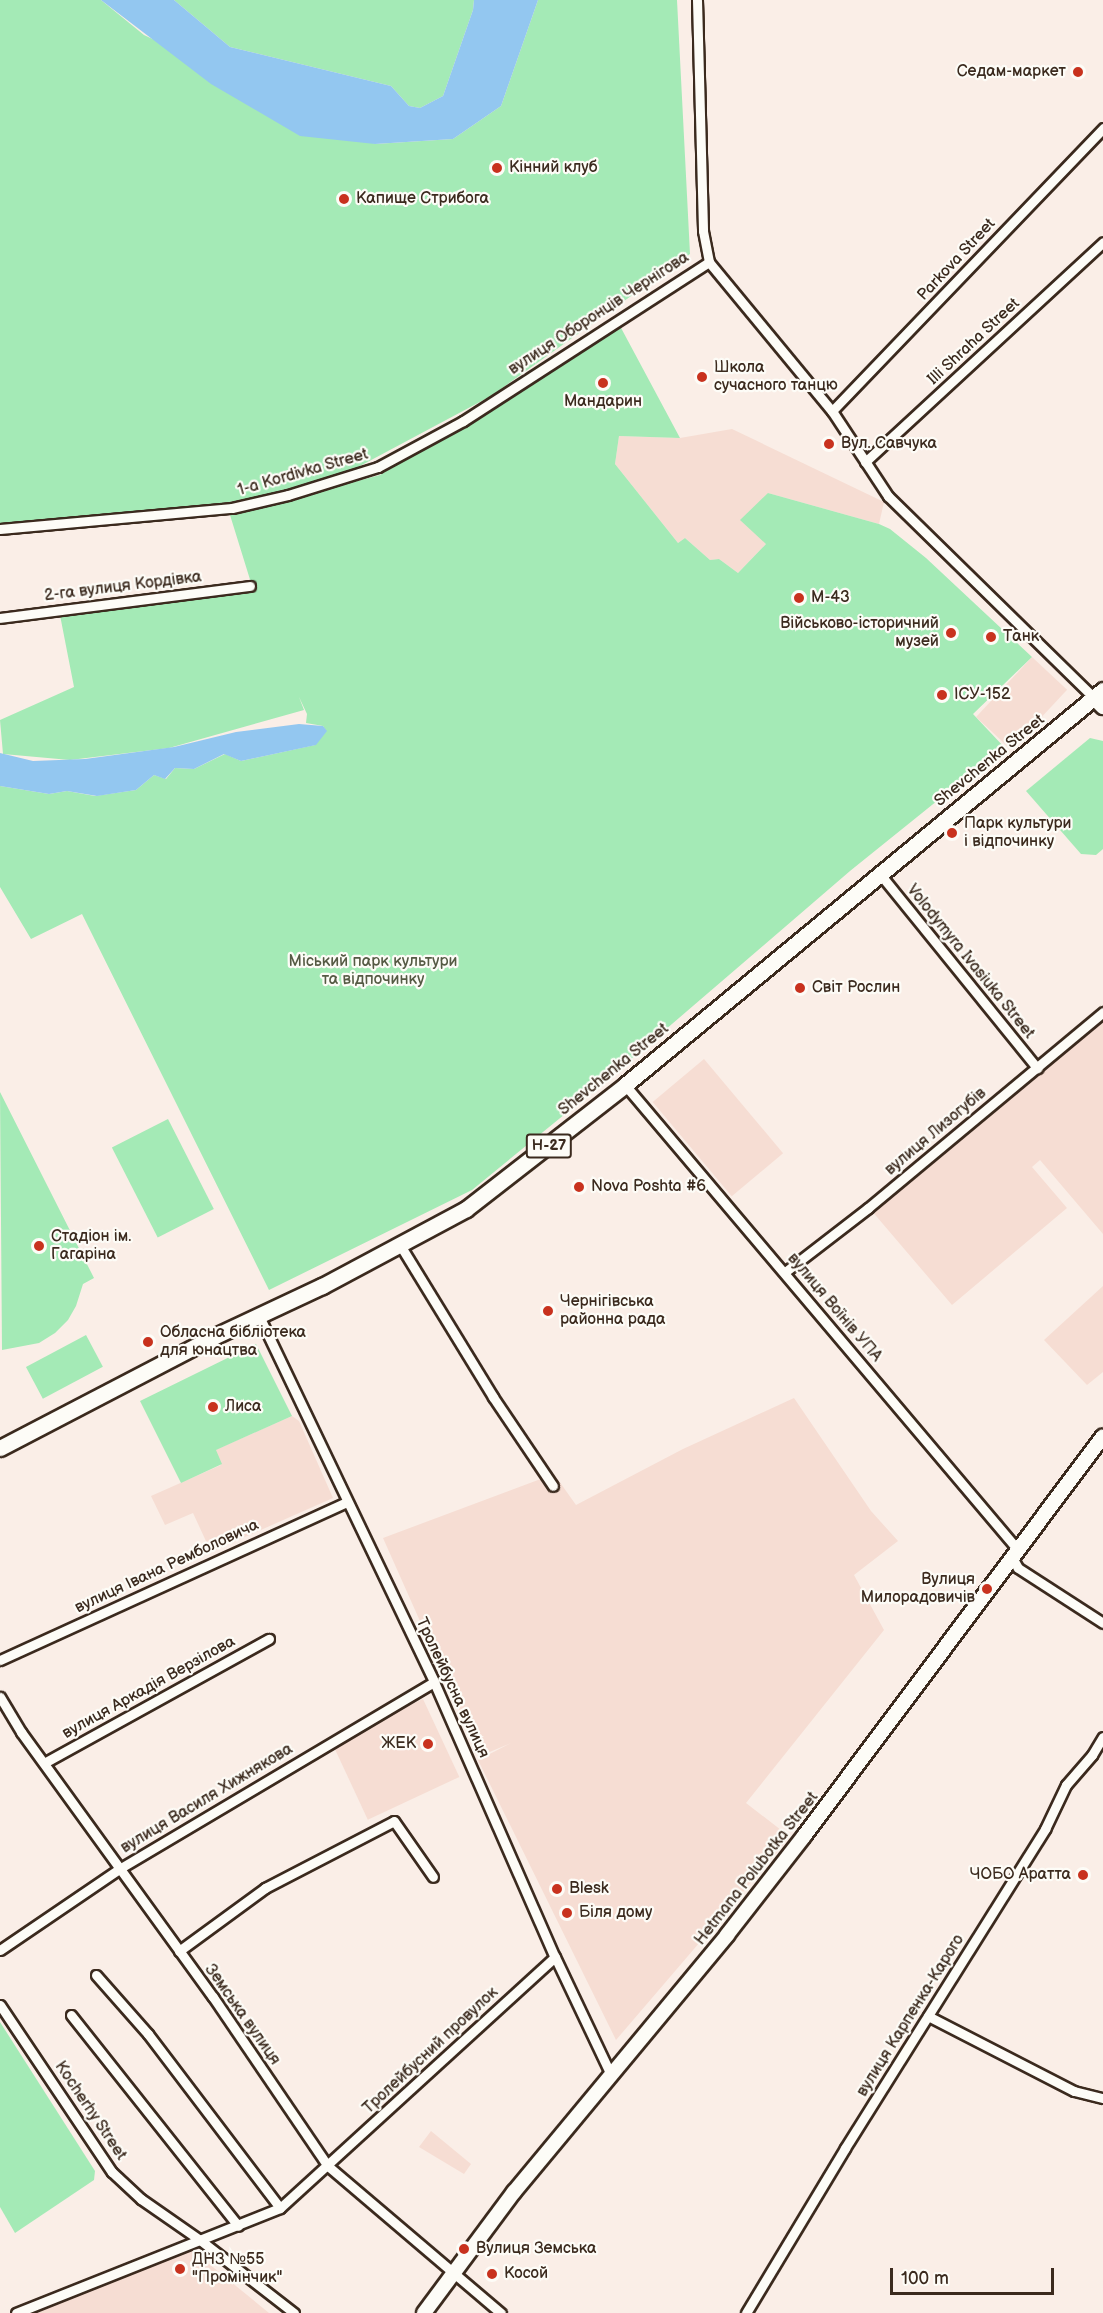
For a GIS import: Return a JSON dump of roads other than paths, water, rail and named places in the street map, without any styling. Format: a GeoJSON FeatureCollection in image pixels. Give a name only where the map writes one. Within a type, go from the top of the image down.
{"type":"FeatureCollection","features":[{"type":"Feature","properties":{"kind":"main road","name":"Shevchenka Street"},"geometry":{"type":"LineString","coordinates":[[0,1448],[213,1337],[400,1245],[466,1209],[625,1085],[880,874],[1100,698]]}},
{"type":"Feature","properties":{"kind":"street"},"geometry":{"type":"LineString","coordinates":[[697,0],[704,231],[709,262]]}},
{"type":"Feature","properties":{"kind":"street","name":"Parkova Street"},"geometry":{"type":"LineString","coordinates":[[832,411],[1102,132]]}},
{"type":"Feature","properties":{"kind":"street","name":"Illi Shraha Street"},"geometry":{"type":"LineString","coordinates":[[865,462],[1103,242]]}},
{"type":"Feature","properties":{"kind":"street","name":"вулиця Оборонців Чернігова"},"geometry":{"type":"LineString","coordinates":[[490,404],[709,262],[832,411],[888,496],[1100,698]]}},
{"type":"Feature","properties":{"kind":"street","name":"1-a Kordivka Street"},"geometry":{"type":"LineString","coordinates":[[0,529],[232,508],[270,500],[378,467],[490,404]]}},
{"type":"Feature","properties":{"kind":"street","name":"2-га вулиця Кордівка"},"geometry":{"type":"LineString","coordinates":[[0,618],[250,586]]}},
{"type":"Feature","properties":{"kind":"street","name":"Volodymyra Ivasiuka Street"},"geometry":{"type":"LineString","coordinates":[[880,874],[1037,1068]]}},
{"type":"Feature","properties":{"kind":"street","name":"вулиця Лизогубів"},"geometry":{"type":"LineString","coordinates":[[785,1272],[868,1208],[1103,1012]]}},
{"type":"Feature","properties":{"kind":"street","name":"вулиця Воїнів УПА"},"geometry":{"type":"LineString","coordinates":[[625,1085],[785,1272],[1016,1555],[1018,1568],[1103,1623]]}},
{"type":"Feature","properties":{"kind":"street"},"geometry":{"type":"LineString","coordinates":[[400,1245],[493,1397],[554,1486]]}},
{"type":"Feature","properties":{"kind":"street","name":"Тролейбусна вулиця"},"geometry":{"type":"LineString","coordinates":[[259,1316],[434,1682],[555,1957],[611,2075]]}},
{"type":"Feature","properties":{"kind":"street","name":"Hetmana Polubotka Street"},"geometry":{"type":"LineString","coordinates":[[424,2313],[452,2273],[734,1926],[1016,1555],[1103,1436]]}},
{"type":"Feature","properties":{"kind":"street","name":"вулиця Івана Ремболовича"},"geometry":{"type":"LineString","coordinates":[[0,1660],[347,1502]]}},
{"type":"Feature","properties":{"kind":"street","name":"вулиця Аркадія Верзілова"},"geometry":{"type":"LineString","coordinates":[[44,1763],[269,1640]]}},
{"type":"Feature","properties":{"kind":"street","name":"вулиця Василя Хижнякова"},"geometry":{"type":"LineString","coordinates":[[0,1950],[119,1869],[434,1682]]}},
{"type":"Feature","properties":{"kind":"street","name":"Земська вулиця"},"geometry":{"type":"LineString","coordinates":[[0,1697],[21,1732],[179,1951],[328,2166],[501,2313]]}},
{"type":"Feature","properties":{"kind":"street","name":"вулиця Карпенка-Карого"},"geometry":{"type":"LineString","coordinates":[[746,2313],[1045,1829],[1066,1785],[1092,1755],[1103,1737]]}},
{"type":"Feature","properties":{"kind":"street"},"geometry":{"type":"LineString","coordinates":[[179,1951],[265,1888],[394,1821],[433,1877]]}},
{"type":"Feature","properties":{"kind":"street","name":"Тролейбусний провулок"},"geometry":{"type":"LineString","coordinates":[[328,2166],[555,1957]]}},
{"type":"Feature","properties":{"kind":"street"},"geometry":{"type":"LineString","coordinates":[[96,1975],[148,2034],[280,2208]]}},
{"type":"Feature","properties":{"kind":"street","name":"Kocherhy Street"},"geometry":{"type":"LineString","coordinates":[[0,2005],[112,2172],[141,2199],[200,2240],[294,2313]]}},
{"type":"Feature","properties":{"kind":"street"},"geometry":{"type":"LineString","coordinates":[[71,2015],[237,2226]]}},
{"type":"Feature","properties":{"kind":"street"},"geometry":{"type":"LineString","coordinates":[[928,2016],[1074,2091],[1103,2098]]}},
{"type":"Feature","properties":{"kind":"street"},"geometry":{"type":"LineString","coordinates":[[16,2313],[280,2208],[328,2166]]}},
{"type":"Feature","properties":{"kind":"water"},"geometry":{"type":"Polygon","coordinates":[[[101,0],[174,0],[230,47],[391,86],[409,106],[420,108],[443,96],[473,10],[474,0],[538,0],[501,106],[453,139],[375,144],[300,136],[211,84],[101,0]]]}},
{"type":"Feature","properties":{"kind":"water"},"geometry":{"type":"Polygon","coordinates":[[[299,724],[323,726],[327,731],[316,745],[241,761],[224,754],[194,769],[175,768],[165,779],[154,775],[136,790],[97,796],[67,791],[49,794],[0,786],[0,753],[33,761],[85,759],[174,747],[236,732],[299,724]]]}},
{"type":"Feature","properties":{"kind":"place","name":"Седам-маркет"},"geometry":{"type":"Point","coordinates":[1078,72]}},
{"type":"Feature","properties":{"kind":"place","name":"Кінний клуб"},"geometry":{"type":"Point","coordinates":[497,168]}},
{"type":"Feature","properties":{"kind":"place","name":"Капище Стрибога"},"geometry":{"type":"Point","coordinates":[344,199]}},
{"type":"Feature","properties":{"kind":"place","name":"Школа сучасного танцю"},"geometry":{"type":"Point","coordinates":[702,377]}},
{"type":"Feature","properties":{"kind":"place","name":"Мандарин"},"geometry":{"type":"Point","coordinates":[603,383]}},
{"type":"Feature","properties":{"kind":"place","name":"Вул. Савчука"},"geometry":{"type":"Point","coordinates":[829,444]}},
{"type":"Feature","properties":{"kind":"place","name":"М-43"},"geometry":{"type":"Point","coordinates":[799,598]}},
{"type":"Feature","properties":{"kind":"place","name":"Військово-історичний музей"},"geometry":{"type":"Point","coordinates":[951,633]}},
{"type":"Feature","properties":{"kind":"place","name":"Танк"},"geometry":{"type":"Point","coordinates":[991,637]}},
{"type":"Feature","properties":{"kind":"place","name":"ІСУ-152"},"geometry":{"type":"Point","coordinates":[942,695]}},
{"type":"Feature","properties":{"kind":"place","name":"Парк культури і відпочинку"},"geometry":{"type":"Point","coordinates":[952,833]}},
{"type":"Feature","properties":{"kind":"place","name":"Світ Рослин"},"geometry":{"type":"Point","coordinates":[800,988]}},
{"type":"Feature","properties":{"kind":"place","name":"Nova Poshta #6"},"geometry":{"type":"Point","coordinates":[579,1187]}},
{"type":"Feature","properties":{"kind":"place","name":"Стадіон ім. Гагаріна"},"geometry":{"type":"Point","coordinates":[39,1246]}},
{"type":"Feature","properties":{"kind":"place","name":"Чернігівська районна рада"},"geometry":{"type":"Point","coordinates":[548,1311]}},
{"type":"Feature","properties":{"kind":"place","name":"Обласна бібліотека для юнацтва"},"geometry":{"type":"Point","coordinates":[148,1342]}},
{"type":"Feature","properties":{"kind":"place","name":"Лиса"},"geometry":{"type":"Point","coordinates":[213,1407]}},
{"type":"Feature","properties":{"kind":"place","name":"Вулиця Милорадовичів"},"geometry":{"type":"Point","coordinates":[987,1589]}},
{"type":"Feature","properties":{"kind":"place","name":"ЖЕК"},"geometry":{"type":"Point","coordinates":[428,1744]}},
{"type":"Feature","properties":{"kind":"place","name":"ЧОБО Аратта"},"geometry":{"type":"Point","coordinates":[1083,1875]}},
{"type":"Feature","properties":{"kind":"place","name":"Blesk"},"geometry":{"type":"Point","coordinates":[557,1889]}},
{"type":"Feature","properties":{"kind":"place","name":"Біля дому"},"geometry":{"type":"Point","coordinates":[567,1913]}},
{"type":"Feature","properties":{"kind":"place","name":"Вулиця Земська"},"geometry":{"type":"Point","coordinates":[464,2249]}},
{"type":"Feature","properties":{"kind":"place","name":"ДНЗ №55 \"Промінчик\""},"geometry":{"type":"Point","coordinates":[180,2269]}},
{"type":"Feature","properties":{"kind":"place","name":"Косой"},"geometry":{"type":"Point","coordinates":[492,2274]}},
{"type":"Feature","properties":{"kind":"park label","name":"Міський парк культури та відпочинку"},"geometry":{"type":"Point","coordinates":[373,971]}}]}
